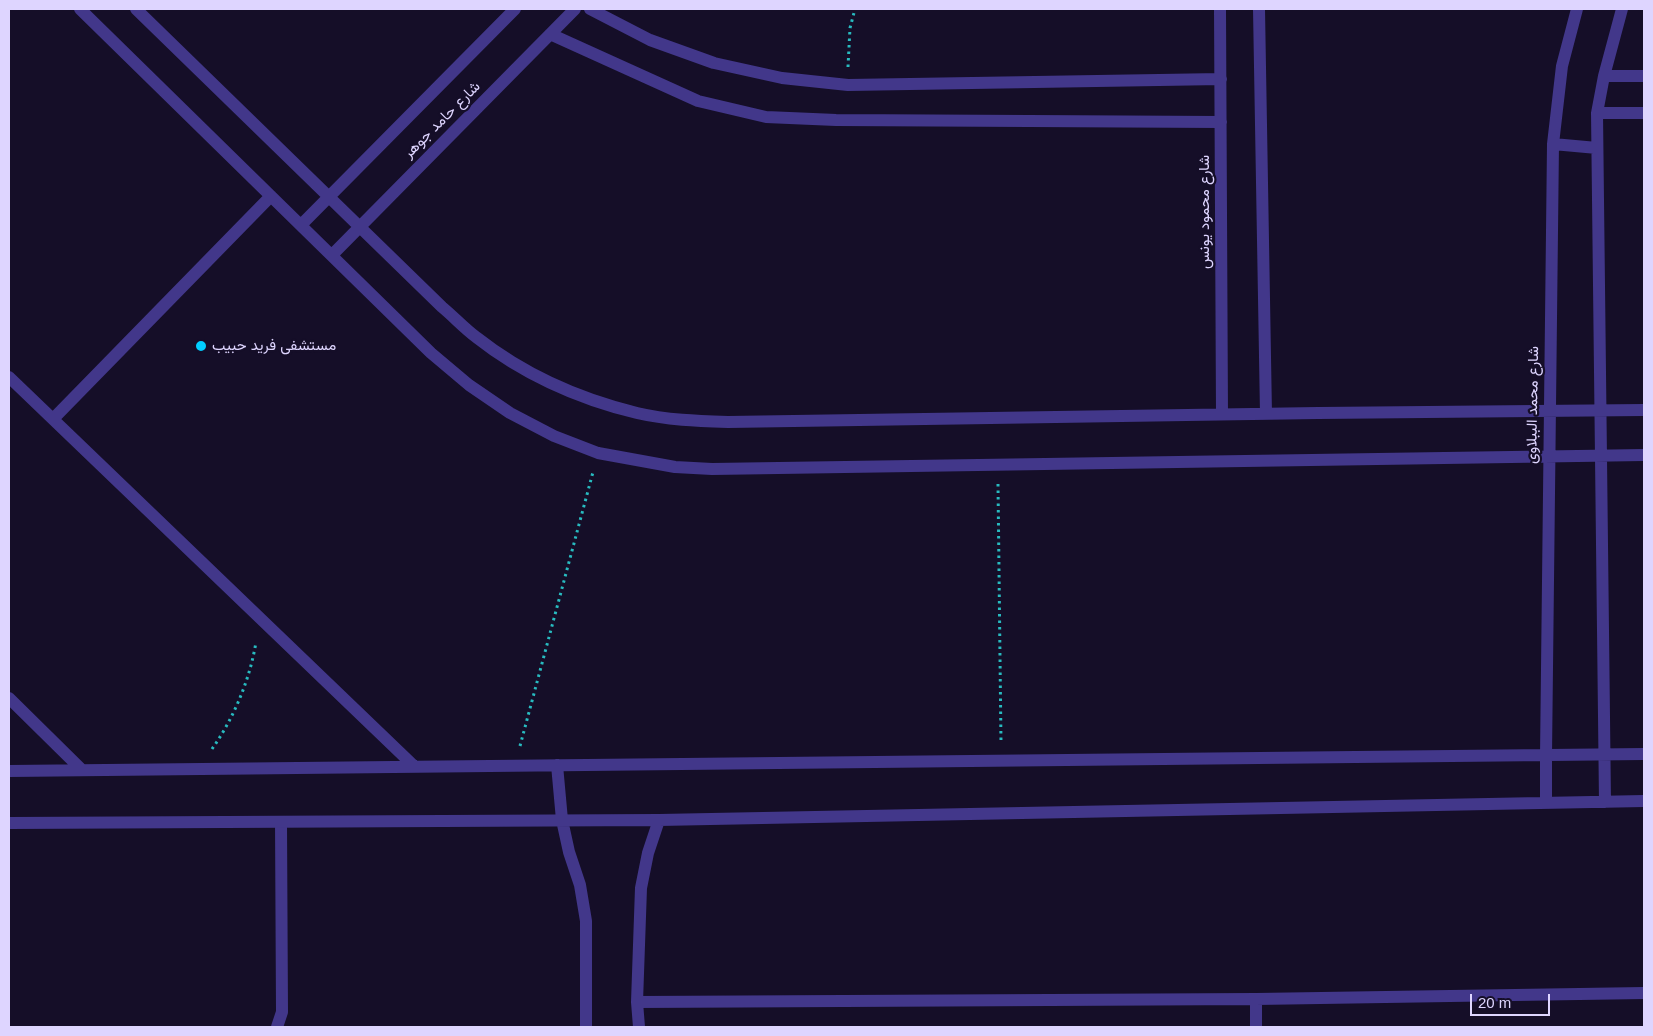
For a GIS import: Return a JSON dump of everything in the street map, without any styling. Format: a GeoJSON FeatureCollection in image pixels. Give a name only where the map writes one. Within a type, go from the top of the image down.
{"type":"FeatureCollection","features":[{"type":"Feature","properties":{"kind":"street"},"geometry":{"type":"LineString","coordinates":[[80,9],[431,353],[468,385],[510,413],[554,436],[598,453],[675,468],[712,469],[1644,455]]}},
{"type":"Feature","properties":{"kind":"street"},"geometry":{"type":"LineString","coordinates":[[136,9],[476,337],[513,363],[553,384],[595,401],[638,414],[683,420],[728,422],[1222,414],[1644,410]]}},
{"type":"Feature","properties":{"kind":"street","name":"شارع حامد جوهر"},"geometry":{"type":"LineString","coordinates":[[301,225],[515,9]]}},
{"type":"Feature","properties":{"kind":"street","name":"شارع حامد جوهر"},"geometry":{"type":"LineString","coordinates":[[332,255],[575,9]]}},
{"type":"Feature","properties":{"kind":"street"},"geometry":{"type":"LineString","coordinates":[[590,9],[650,40],[714,63],[782,78],[848,85],[1221,79]]}},
{"type":"Feature","properties":{"kind":"street","name":"شارع محمود يونس"},"geometry":{"type":"LineString","coordinates":[[1220,9],[1222,414]]}},
{"type":"Feature","properties":{"kind":"street"},"geometry":{"type":"LineString","coordinates":[[1259,9],[1266,414]]}},
{"type":"Feature","properties":{"kind":"street","name":"شارع محمد الببلاوى"},"geometry":{"type":"LineString","coordinates":[[1546,803],[1553,144],[1562,66],[1577,9]]}},
{"type":"Feature","properties":{"kind":"street"},"geometry":{"type":"LineString","coordinates":[[1605,802],[1597,113],[1604,76],[1622,9]]}},
{"type":"Feature","properties":{"kind":"street"},"geometry":{"type":"LineString","coordinates":[[550,34],[698,101],[766,117],[836,120],[1221,122]]}},
{"type":"Feature","properties":{"kind":"street"},"geometry":{"type":"LineString","coordinates":[[1604,76],[1644,76]]}},
{"type":"Feature","properties":{"kind":"street"},"geometry":{"type":"LineString","coordinates":[[1597,113],[1644,113]]}},
{"type":"Feature","properties":{"kind":"street"},"geometry":{"type":"LineString","coordinates":[[1553,144],[1597,148]]}},
{"type":"Feature","properties":{"kind":"street"},"geometry":{"type":"LineString","coordinates":[[53,419],[271,196]]}},
{"type":"Feature","properties":{"kind":"street"},"geometry":{"type":"LineString","coordinates":[[9,377],[415,767]]}},
{"type":"Feature","properties":{"kind":"street"},"geometry":{"type":"LineString","coordinates":[[9,698],[82,770]]}},
{"type":"Feature","properties":{"kind":"street"},"geometry":{"type":"LineString","coordinates":[[9,770],[198,770],[1644,754]]}},
{"type":"Feature","properties":{"kind":"street"},"geometry":{"type":"LineString","coordinates":[[556,766],[562,820],[569,852],[580,885],[586,921],[586,1027]]}},
{"type":"Feature","properties":{"kind":"street"},"geometry":{"type":"LineString","coordinates":[[9,823],[658,820],[1644,801]]}},
{"type":"Feature","properties":{"kind":"street"},"geometry":{"type":"LineString","coordinates":[[639,1027],[637,1002],[641,888],[648,853],[658,820]]}},
{"type":"Feature","properties":{"kind":"street"},"geometry":{"type":"LineString","coordinates":[[277,1027],[282,1012],[281,822]]}},
{"type":"Feature","properties":{"kind":"street"},"geometry":{"type":"LineString","coordinates":[[637,1002],[1256,999],[1644,993]]}},
{"type":"Feature","properties":{"kind":"street"},"geometry":{"type":"LineString","coordinates":[[1256,999],[1256,1027]]}},
{"type":"Feature","properties":{"kind":"path"},"geometry":{"type":"LineString","coordinates":[[848,85],[850,28],[856,9]]}},
{"type":"Feature","properties":{"kind":"path"},"geometry":{"type":"LineString","coordinates":[[515,766],[598,453]]}},
{"type":"Feature","properties":{"kind":"path"},"geometry":{"type":"LineString","coordinates":[[998,465],[1001,761]]}},
{"type":"Feature","properties":{"kind":"path"},"geometry":{"type":"LineString","coordinates":[[198,770],[233,714],[246,683],[260,618]]}},
{"type":"Feature","properties":{"kind":"place","name":"مستشفى فريد حبيب"},"geometry":{"type":"Point","coordinates":[201,346]}}]}
